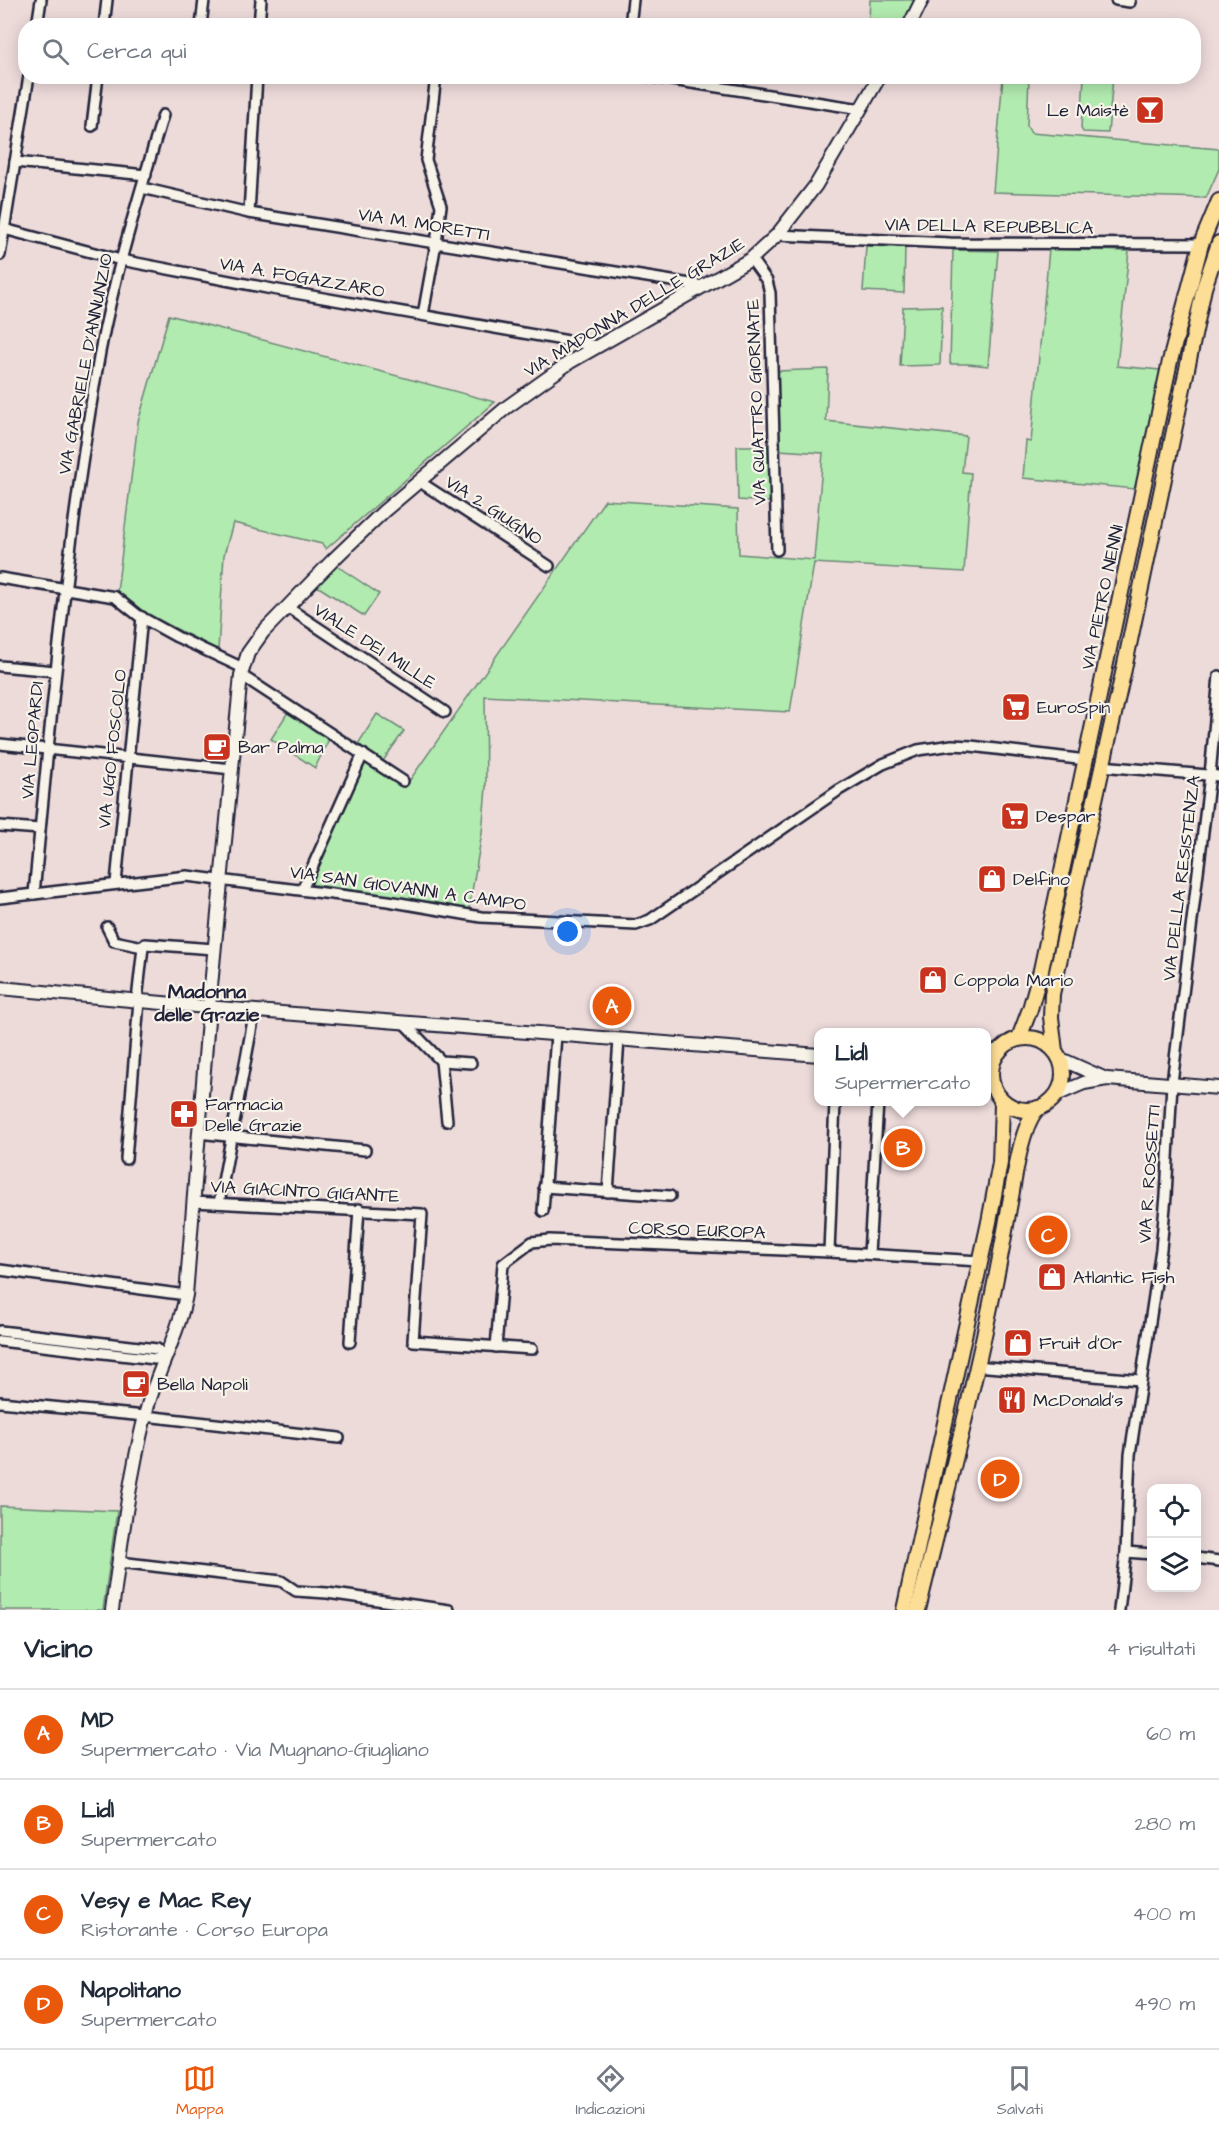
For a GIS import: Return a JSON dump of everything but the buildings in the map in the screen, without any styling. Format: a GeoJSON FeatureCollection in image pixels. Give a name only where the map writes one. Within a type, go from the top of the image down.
{"type":"FeatureCollection","features":[{"type":"Feature","properties":{"kind":"main road","name":"VIA PIETRO NENNI"},"geometry":{"type":"LineString","coordinates":[[1019,1038],[1041,970],[1170,362],[1201,244],[1219,201]]}},
{"type":"Feature","properties":{"kind":"main road","name":"VIA PIETRO NENNI"},"geometry":{"type":"LineString","coordinates":[[1058,1055],[1051,1017],[1052,994],[1204,288],[1219,243]]}},
{"type":"Feature","properties":{"kind":"main road"},"geometry":{"type":"LineString","coordinates":[[904,1610],[1000,1164],[1002,1104],[994,1091],[991,1079],[992,1068],[1001,1049],[1019,1038],[1039,1039],[1058,1055],[1063,1078],[1056,1095],[1048,1103],[1028,1110],[1018,1109],[1008,1105],[994,1091]]}},
{"type":"Feature","properties":{"kind":"main road"},"geometry":{"type":"LineString","coordinates":[[918,1610],[998,1274],[1017,1162],[1033,1113],[1038,1108]]}},
{"type":"Feature","properties":{"kind":"street"},"geometry":{"type":"LineString","coordinates":[[38,18],[41,0]]}},
{"type":"Feature","properties":{"kind":"street"},"geometry":{"type":"LineString","coordinates":[[105,18],[107,0]]}},
{"type":"Feature","properties":{"kind":"street"},"geometry":{"type":"LineString","coordinates":[[202,18],[204,0]]}},
{"type":"Feature","properties":{"kind":"street"},"geometry":{"type":"LineString","coordinates":[[260,18],[261,0]]}},
{"type":"Feature","properties":{"kind":"street"},"geometry":{"type":"LineString","coordinates":[[631,18],[633,0]]}},
{"type":"Feature","properties":{"kind":"street"},"geometry":{"type":"LineString","coordinates":[[913,18],[922,0]]}},
{"type":"Feature","properties":{"kind":"street"},"geometry":{"type":"LineString","coordinates":[[1116,0],[1130,2]]}},
{"type":"Feature","properties":{"kind":"street"},"geometry":{"type":"LineString","coordinates":[[0,255],[28,84]]}},
{"type":"Feature","properties":{"kind":"street"},"geometry":{"type":"LineString","coordinates":[[93,126],[97,84]]}},
{"type":"Feature","properties":{"kind":"street"},"geometry":{"type":"LineString","coordinates":[[249,213],[257,84]]}},
{"type":"Feature","properties":{"kind":"street"},"geometry":{"type":"LineString","coordinates":[[423,315],[441,206],[426,160],[435,84]]}},
{"type":"Feature","properties":{"kind":"street"},"geometry":{"type":"LineString","coordinates":[[698,84],[861,109]]}},
{"type":"Feature","properties":{"kind":"street","name":"VIA MADONNA DELLE GRAZIE"},"geometry":{"type":"LineString","coordinates":[[112,1610],[128,1493],[145,1416],[153,1388],[182,1317],[186,1295],[214,949],[242,672],[248,653],[287,607],[360,534],[507,407],[597,346],[751,259],[777,235],[816,185],[875,84]]}},
{"type":"Feature","properties":{"kind":"street","name":"VIA GABRIELE D'ANNUNZIO"},"geometry":{"type":"LineString","coordinates":[[66,588],[76,497],[99,362],[121,260],[163,115]]}},
{"type":"Feature","properties":{"kind":"street"},"geometry":{"type":"LineString","coordinates":[[15,162],[146,175]]}},
{"type":"Feature","properties":{"kind":"street","name":"VIA M. MORETTI"},"geometry":{"type":"LineString","coordinates":[[142,188],[249,213],[703,286]]}},
{"type":"Feature","properties":{"kind":"street","name":"VIA A. FOGAZZARO"},"geometry":{"type":"LineString","coordinates":[[4,229],[121,260],[597,346]]}},
{"type":"Feature","properties":{"kind":"street","name":"VIA DELLA REPUBBLICA"},"geometry":{"type":"LineString","coordinates":[[777,235],[950,243],[1201,244]]}},
{"type":"Feature","properties":{"kind":"street","name":"VIA QUATTRO GIORNATE"},"geometry":{"type":"LineString","coordinates":[[751,259],[767,281],[770,293],[777,550]]}},
{"type":"Feature","properties":{"kind":"street","name":"VIA 2 GIUGNO"},"geometry":{"type":"LineString","coordinates":[[420,482],[549,566]]}},
{"type":"Feature","properties":{"kind":"street"},"geometry":{"type":"LineString","coordinates":[[0,578],[115,597],[142,617],[242,672],[404,781]]}},
{"type":"Feature","properties":{"kind":"street","name":"VIA LEOPARDI"},"geometry":{"type":"LineString","coordinates":[[34,894],[55,671],[66,588]]}},
{"type":"Feature","properties":{"kind":"street","name":"VIALE DEI MILLE"},"geometry":{"type":"LineString","coordinates":[[287,607],[445,712]]}},
{"type":"Feature","properties":{"kind":"street","name":"VIA UGO FOSCOLO"},"geometry":{"type":"LineString","coordinates":[[116,883],[142,617]]}},
{"type":"Feature","properties":{"kind":"street"},"geometry":{"type":"LineString","coordinates":[[0,666],[55,671]]}},
{"type":"Feature","properties":{"kind":"street","name":"VIA DELLA RESISTENZA"},"geometry":{"type":"LineString","coordinates":[[1172,1083],[1215,776],[1219,676]]}},
{"type":"Feature","properties":{"kind":"street"},"geometry":{"type":"LineString","coordinates":[[0,744],[232,769]]}},
{"type":"Feature","properties":{"kind":"street","name":"VIA SAN GIOVANNI A CAMPO"},"geometry":{"type":"LineString","coordinates":[[0,898],[187,876],[221,878],[388,901],[491,918],[636,925],[650,920],[839,790],[883,764],[918,750],[952,745],[1086,760]]}},
{"type":"Feature","properties":{"kind":"street"},"geometry":{"type":"LineString","coordinates":[[302,890],[363,754]]}},
{"type":"Feature","properties":{"kind":"street"},"geometry":{"type":"LineString","coordinates":[[1101,766],[1215,776]]}},
{"type":"Feature","properties":{"kind":"street"},"geometry":{"type":"LineString","coordinates":[[0,825],[40,829]]}},
{"type":"Feature","properties":{"kind":"street"},"geometry":{"type":"LineString","coordinates":[[107,927],[114,941],[143,947]]}},
{"type":"Feature","properties":{"kind":"street"},"geometry":{"type":"LineString","coordinates":[[126,1160],[143,947],[148,943],[214,949]]}},
{"type":"Feature","properties":{"kind":"street"},"geometry":{"type":"LineString","coordinates":[[0,988],[209,1007],[814,1055]]}},
{"type":"Feature","properties":{"kind":"street"},"geometry":{"type":"LineString","coordinates":[[219,1203],[255,1010]]}},
{"type":"Feature","properties":{"kind":"street"},"geometry":{"type":"LineString","coordinates":[[401,1022],[441,1061],[447,1121]]}},
{"type":"Feature","properties":{"kind":"street"},"geometry":{"type":"LineString","coordinates":[[543,1211],[556,1035]]}},
{"type":"Feature","properties":{"kind":"street"},"geometry":{"type":"LineString","coordinates":[[608,1191],[619,1040]]}},
{"type":"Feature","properties":{"kind":"street"},"geometry":{"type":"LineString","coordinates":[[991,1053],[1001,1049]]}},
{"type":"Feature","properties":{"kind":"street"},"geometry":{"type":"LineString","coordinates":[[1058,1055],[1107,1079]]}},
{"type":"Feature","properties":{"kind":"street"},"geometry":{"type":"LineString","coordinates":[[441,1061],[471,1063]]}},
{"type":"Feature","properties":{"kind":"street"},"geometry":{"type":"LineString","coordinates":[[1056,1095],[1084,1083],[1107,1079],[1219,1088]]}},
{"type":"Feature","properties":{"kind":"street","name":"VIA R. ROSSETTI"},"geometry":{"type":"LineString","coordinates":[[1119,1610],[1126,1552],[1130,1455],[1161,1249],[1172,1083]]}},
{"type":"Feature","properties":{"kind":"street"},"geometry":{"type":"LineString","coordinates":[[829,1252],[835,1106]]}},
{"type":"Feature","properties":{"kind":"street"},"geometry":{"type":"LineString","coordinates":[[869,1254],[878,1106]]}},
{"type":"Feature","properties":{"kind":"street"},"geometry":{"type":"LineString","coordinates":[[198,1133],[365,1150]]}},
{"type":"Feature","properties":{"kind":"street"},"geometry":{"type":"LineString","coordinates":[[544,1187],[670,1196]]}},
{"type":"Feature","properties":{"kind":"street","name":"VIA GIACINTO GIGANTE"},"geometry":{"type":"LineString","coordinates":[[194,1202],[422,1214],[413,1341],[531,1349]]}},
{"type":"Feature","properties":{"kind":"street"},"geometry":{"type":"LineString","coordinates":[[350,1342],[359,1209]]}},
{"type":"Feature","properties":{"kind":"street","name":"CORSO EUROPA"},"geometry":{"type":"LineString","coordinates":[[496,1347],[503,1264],[532,1242],[550,1240],[980,1261]]}},
{"type":"Feature","properties":{"kind":"street"},"geometry":{"type":"LineString","coordinates":[[0,1270],[186,1295]]}},
{"type":"Feature","properties":{"kind":"street"},"geometry":{"type":"LineString","coordinates":[[0,1331],[157,1349],[166,1357]]}},
{"type":"Feature","properties":{"kind":"street"},"geometry":{"type":"LineString","coordinates":[[0,1341],[155,1359],[166,1357]]}},
{"type":"Feature","properties":{"kind":"street"},"geometry":{"type":"LineString","coordinates":[[976,1366],[1140,1380]]}},
{"type":"Feature","properties":{"kind":"street"},"geometry":{"type":"LineString","coordinates":[[0,1402],[339,1438]]}},
{"type":"Feature","properties":{"kind":"street"},"geometry":{"type":"LineString","coordinates":[[1126,1552],[1147,1554]]}},
{"type":"Feature","properties":{"kind":"street"},"geometry":{"type":"LineString","coordinates":[[1201,1558],[1219,1560]]}},
{"type":"Feature","properties":{"kind":"street"},"geometry":{"type":"LineString","coordinates":[[119,1562],[281,1581],[296,1591],[327,1593],[449,1610]]}},
{"type":"Feature","properties":{"kind":"green space"},"geometry":{"type":"Polygon","coordinates":[[[870,0],[914,0],[905,18],[869,18],[870,0]]]}},
{"type":"Feature","properties":{"kind":"green space"},"geometry":{"type":"Polygon","coordinates":[[[1002,84],[1029,84],[1027,126],[1031,133],[1219,149],[1219,169],[1206,198],[993,192],[1002,84]]]}},
{"type":"Feature","properties":{"kind":"green space"},"geometry":{"type":"Polygon","coordinates":[[[1084,84],[1112,84],[1108,133],[1083,132],[1081,128],[1084,84]]]}},
{"type":"Feature","properties":{"kind":"green space"},"geometry":{"type":"Polygon","coordinates":[[[866,246],[905,247],[904,293],[863,291],[866,246]]]}},
{"type":"Feature","properties":{"kind":"green space"},"geometry":{"type":"Polygon","coordinates":[[[1049,249],[1129,251],[1117,366],[1160,370],[1135,489],[1023,478],[1026,441],[1031,442],[1049,249]]]}},
{"type":"Feature","properties":{"kind":"green space"},"geometry":{"type":"Polygon","coordinates":[[[953,250],[998,251],[988,366],[950,364],[953,250]]]}},
{"type":"Feature","properties":{"kind":"green space"},"geometry":{"type":"Polygon","coordinates":[[[942,306],[940,365],[900,366],[903,307],[942,306]]]}},
{"type":"Feature","properties":{"kind":"green space"},"geometry":{"type":"Polygon","coordinates":[[[169,315],[495,402],[326,549],[322,544],[233,523],[224,555],[218,650],[145,613],[117,592],[138,422],[169,315]]]}},
{"type":"Feature","properties":{"kind":"green space"},"geometry":{"type":"Polygon","coordinates":[[[828,369],[826,421],[966,436],[962,472],[971,473],[964,572],[814,563],[790,712],[485,696],[486,788],[482,833],[469,909],[309,884],[364,761],[405,787],[605,500],[738,509],[739,554],[814,560],[823,453],[779,450],[777,371],[828,369]]]}},
{"type":"Feature","properties":{"kind":"green space"},"geometry":{"type":"Polygon","coordinates":[[[737,446],[771,446],[772,502],[738,500],[737,446]]]}},
{"type":"Feature","properties":{"kind":"green space"},"geometry":{"type":"Polygon","coordinates":[[[337,566],[379,594],[364,616],[317,586],[337,566]]]}},
{"type":"Feature","properties":{"kind":"green space"},"geometry":{"type":"Polygon","coordinates":[[[288,712],[329,739],[315,768],[271,739],[288,712]]]}},
{"type":"Feature","properties":{"kind":"green space"},"geometry":{"type":"Polygon","coordinates":[[[377,714],[404,731],[383,761],[358,744],[377,714]]]}},
{"type":"Feature","properties":{"kind":"green space"},"geometry":{"type":"Polygon","coordinates":[[[0,1506],[117,1511],[103,1610],[0,1610],[0,1506]]]}},
{"type":"Feature","properties":{"kind":"place","name":"Le Maistè"},"geometry":{"type":"Point","coordinates":[1150,110]}},
{"type":"Feature","properties":{"kind":"place","name":"EuroSpin"},"geometry":{"type":"Point","coordinates":[1016,707]}},
{"type":"Feature","properties":{"kind":"place","name":"Bar Palma"},"geometry":{"type":"Point","coordinates":[217,747]}},
{"type":"Feature","properties":{"kind":"place","name":"Despar"},"geometry":{"type":"Point","coordinates":[1015,816]}},
{"type":"Feature","properties":{"kind":"place","name":"Delfino"},"geometry":{"type":"Point","coordinates":[992,879]}},
{"type":"Feature","properties":{"kind":"place","name":"Coppola Mario"},"geometry":{"type":"Point","coordinates":[933,980]}},
{"type":"Feature","properties":{"kind":"place","name":"MD"},"geometry":{"type":"Point","coordinates":[612,1006]}},
{"type":"Feature","properties":{"kind":"place","name":"Farmacia Delle Grazie"},"geometry":{"type":"Point","coordinates":[184,1114]}},
{"type":"Feature","properties":{"kind":"place","name":"Lidl"},"geometry":{"type":"Point","coordinates":[903,1148]}},
{"type":"Feature","properties":{"kind":"place","name":"Vesy e Mac Rey"},"geometry":{"type":"Point","coordinates":[1048,1235]}},
{"type":"Feature","properties":{"kind":"place","name":"Atlantic Fish"},"geometry":{"type":"Point","coordinates":[1052,1277]}},
{"type":"Feature","properties":{"kind":"place","name":"Fruit d'Or"},"geometry":{"type":"Point","coordinates":[1018,1343]}},
{"type":"Feature","properties":{"kind":"place","name":"Bella Napoli"},"geometry":{"type":"Point","coordinates":[136,1384]}},
{"type":"Feature","properties":{"kind":"place","name":"McDonald's"},"geometry":{"type":"Point","coordinates":[1012,1400]}},
{"type":"Feature","properties":{"kind":"place","name":"Napolitano"},"geometry":{"type":"Point","coordinates":[1000,1479]}},
{"type":"Feature","properties":{"kind":"district","name":"Madonna delle Grazie"},"geometry":{"type":"Point","coordinates":[207,1002]}}]}
